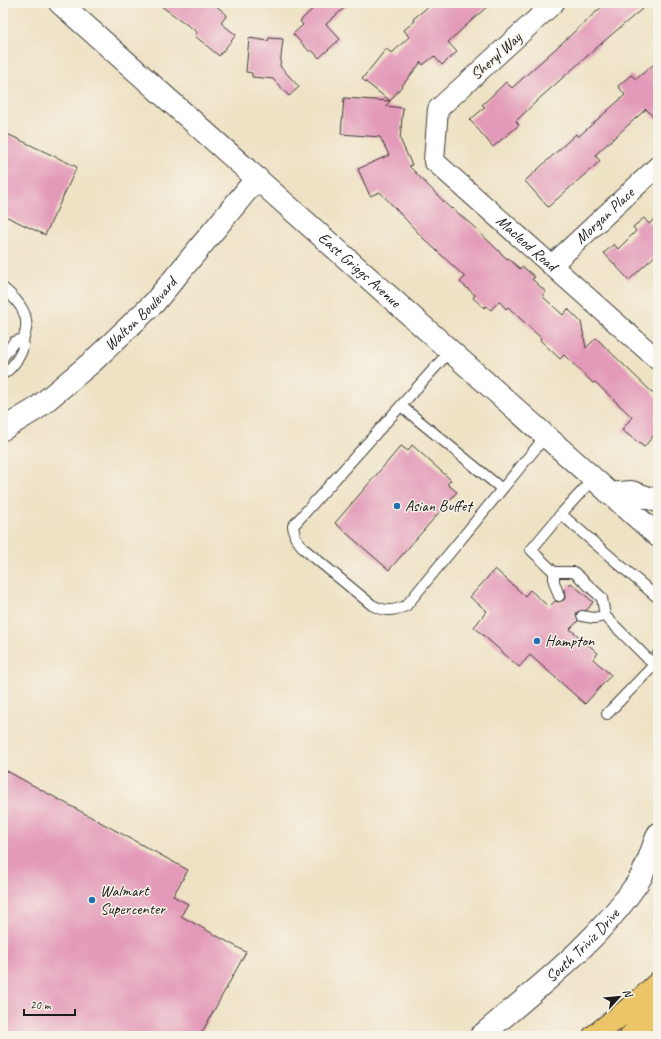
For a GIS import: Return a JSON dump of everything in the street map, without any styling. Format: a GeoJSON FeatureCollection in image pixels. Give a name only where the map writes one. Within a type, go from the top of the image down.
{"type":"FeatureCollection","features":[{"type":"Feature","properties":{"kind":"highway"},"geometry":{"type":"LineString","coordinates":[[594,1036],[639,1001],[658,983]]}},
{"type":"Feature","properties":{"kind":"highway"},"geometry":{"type":"LineString","coordinates":[[632,1036],[658,1007]]}},
{"type":"Feature","properties":{"kind":"street","name":"East Griggs Avenue"},"geometry":{"type":"LineString","coordinates":[[60,3],[258,178],[449,352],[658,536]]}},
{"type":"Feature","properties":{"kind":"street","name":"Sheryl Way"},"geometry":{"type":"LineString","coordinates":[[438,109],[554,3]]}},
{"type":"Feature","properties":{"kind":"street","name":"Macleod Road"},"geometry":{"type":"LineString","coordinates":[[438,109],[434,161],[658,360]]}},
{"type":"Feature","properties":{"kind":"street","name":"Morgan Place"},"geometry":{"type":"LineString","coordinates":[[552,265],[658,166]]}},
{"type":"Feature","properties":{"kind":"street","name":"Walton Boulevard"},"geometry":{"type":"LineString","coordinates":[[3,429],[36,409],[92,362],[154,303],[258,178]]}},
{"type":"Feature","properties":{"kind":"street"},"geometry":{"type":"LineString","coordinates":[[610,494],[632,492],[658,501]]}},
{"type":"Feature","properties":{"kind":"street","name":"South Triviz Drive"},"geometry":{"type":"LineString","coordinates":[[481,1036],[550,977],[603,926],[638,881],[658,834]]}},
{"type":"Feature","properties":{"kind":"lane"},"geometry":{"type":"LineString","coordinates":[[3,288],[22,307],[26,317],[27,331],[23,339],[23,348],[11,367],[3,374]]}},
{"type":"Feature","properties":{"kind":"lane"},"geometry":{"type":"LineString","coordinates":[[3,357],[14,342],[23,339]]}},
{"type":"Feature","properties":{"kind":"lane"},"geometry":{"type":"LineString","coordinates":[[449,352],[293,526],[295,537],[304,549],[372,605],[382,610],[394,611],[406,606],[545,437]]}},
{"type":"Feature","properties":{"kind":"lane"},"geometry":{"type":"LineString","coordinates":[[401,406],[502,489]]}},
{"type":"Feature","properties":{"kind":"lane"},"geometry":{"type":"LineString","coordinates":[[593,479],[531,550],[554,572],[574,572],[602,598],[605,616],[656,666]]}},
{"type":"Feature","properties":{"kind":"lane"},"geometry":{"type":"LineString","coordinates":[[562,514],[658,598]]}},
{"type":"Feature","properties":{"kind":"lane"},"geometry":{"type":"LineString","coordinates":[[554,572],[554,582],[559,596]]}},
{"type":"Feature","properties":{"kind":"lane"},"geometry":{"type":"LineString","coordinates":[[582,616],[594,618],[605,616]]}},
{"type":"Feature","properties":{"kind":"lane"},"geometry":{"type":"LineString","coordinates":[[607,714],[656,666],[658,654]]}},
{"type":"Feature","properties":{"kind":"building"},"geometry":{"type":"Polygon","coordinates":[[[157,3],[213,3],[227,15],[221,23],[236,35],[219,56],[195,36],[197,32],[157,3]]]}},
{"type":"Feature","properties":{"kind":"building"},"geometry":{"type":"Polygon","coordinates":[[[319,3],[350,3],[326,24],[340,39],[319,58],[312,50],[310,52],[293,34],[303,25],[300,21],[319,3]]]}},
{"type":"Feature","properties":{"kind":"building"},"geometry":{"type":"Polygon","coordinates":[[[433,3],[491,3],[448,42],[457,52],[442,65],[434,56],[423,65],[421,62],[390,101],[362,79],[386,49],[392,53],[409,37],[404,30],[415,21],[413,19],[433,3]]]}},
{"type":"Feature","properties":{"kind":"building"},"geometry":{"type":"Polygon","coordinates":[[[606,3],[649,3],[541,97],[516,121],[519,125],[493,147],[470,120],[485,107],[482,105],[506,82],[512,88],[606,3]]]}},
{"type":"Feature","properties":{"kind":"building"},"geometry":{"type":"Polygon","coordinates":[[[249,38],[268,41],[269,38],[283,39],[280,66],[299,87],[289,96],[273,79],[252,77],[252,73],[246,72],[249,38]]]}},
{"type":"Feature","properties":{"kind":"building"},"geometry":{"type":"Polygon","coordinates":[[[658,61],[658,122],[646,109],[595,155],[600,161],[548,207],[525,181],[576,134],[578,137],[625,95],[618,86],[631,75],[636,79],[658,61]]]}},
{"type":"Feature","properties":{"kind":"building"},"geometry":{"type":"Polygon","coordinates":[[[344,98],[390,101],[386,106],[403,108],[400,139],[412,165],[409,166],[451,209],[452,208],[474,227],[507,259],[508,258],[520,269],[522,266],[535,277],[532,279],[546,292],[542,296],[563,315],[568,309],[581,322],[586,348],[596,338],[658,398],[658,430],[644,447],[622,430],[632,417],[595,382],[593,383],[564,355],[560,359],[540,340],[541,338],[508,307],[506,309],[499,301],[491,310],[486,306],[484,308],[473,298],[475,295],[460,282],[465,277],[423,238],[380,192],[370,196],[358,169],[389,155],[380,137],[341,134],[344,98]]]}},
{"type":"Feature","properties":{"kind":"building"},"geometry":{"type":"Polygon","coordinates":[[[3,132],[77,167],[45,235],[3,215],[3,132]]]}},
{"type":"Feature","properties":{"kind":"building"},"geometry":{"type":"Polygon","coordinates":[[[658,216],[658,253],[629,280],[604,253],[614,244],[618,249],[636,231],[633,227],[644,218],[649,224],[658,216]]]}},
{"type":"Feature","properties":{"kind":"building"},"geometry":{"type":"Polygon","coordinates":[[[412,445],[451,480],[447,484],[457,492],[389,570],[335,523],[401,446],[408,451],[412,445]]]}},
{"type":"Feature","properties":{"kind":"building","name":"Hampton"},"geometry":{"type":"Polygon","coordinates":[[[495,569],[525,596],[530,590],[549,607],[555,601],[558,602],[564,600],[564,590],[571,583],[593,602],[587,610],[577,612],[576,615],[578,621],[570,629],[598,653],[593,659],[611,675],[585,704],[530,655],[519,667],[474,627],[487,611],[470,597],[495,569]]]}},
{"type":"Feature","properties":{"kind":"building","name":"Walmart Supercenter"},"geometry":{"type":"Polygon","coordinates":[[[3,769],[188,870],[173,896],[188,904],[181,916],[246,952],[200,1036],[3,1036],[3,769]]]}},
{"type":"Feature","properties":{"kind":"place","name":"Asian Buffet"},"geometry":{"type":"Point","coordinates":[397,506]}},
{"type":"Feature","properties":{"kind":"place","name":"Hampton"},"geometry":{"type":"Point","coordinates":[537,641]}},
{"type":"Feature","properties":{"kind":"place","name":"Walmart Supercenter"},"geometry":{"type":"Point","coordinates":[92,900]}}]}
